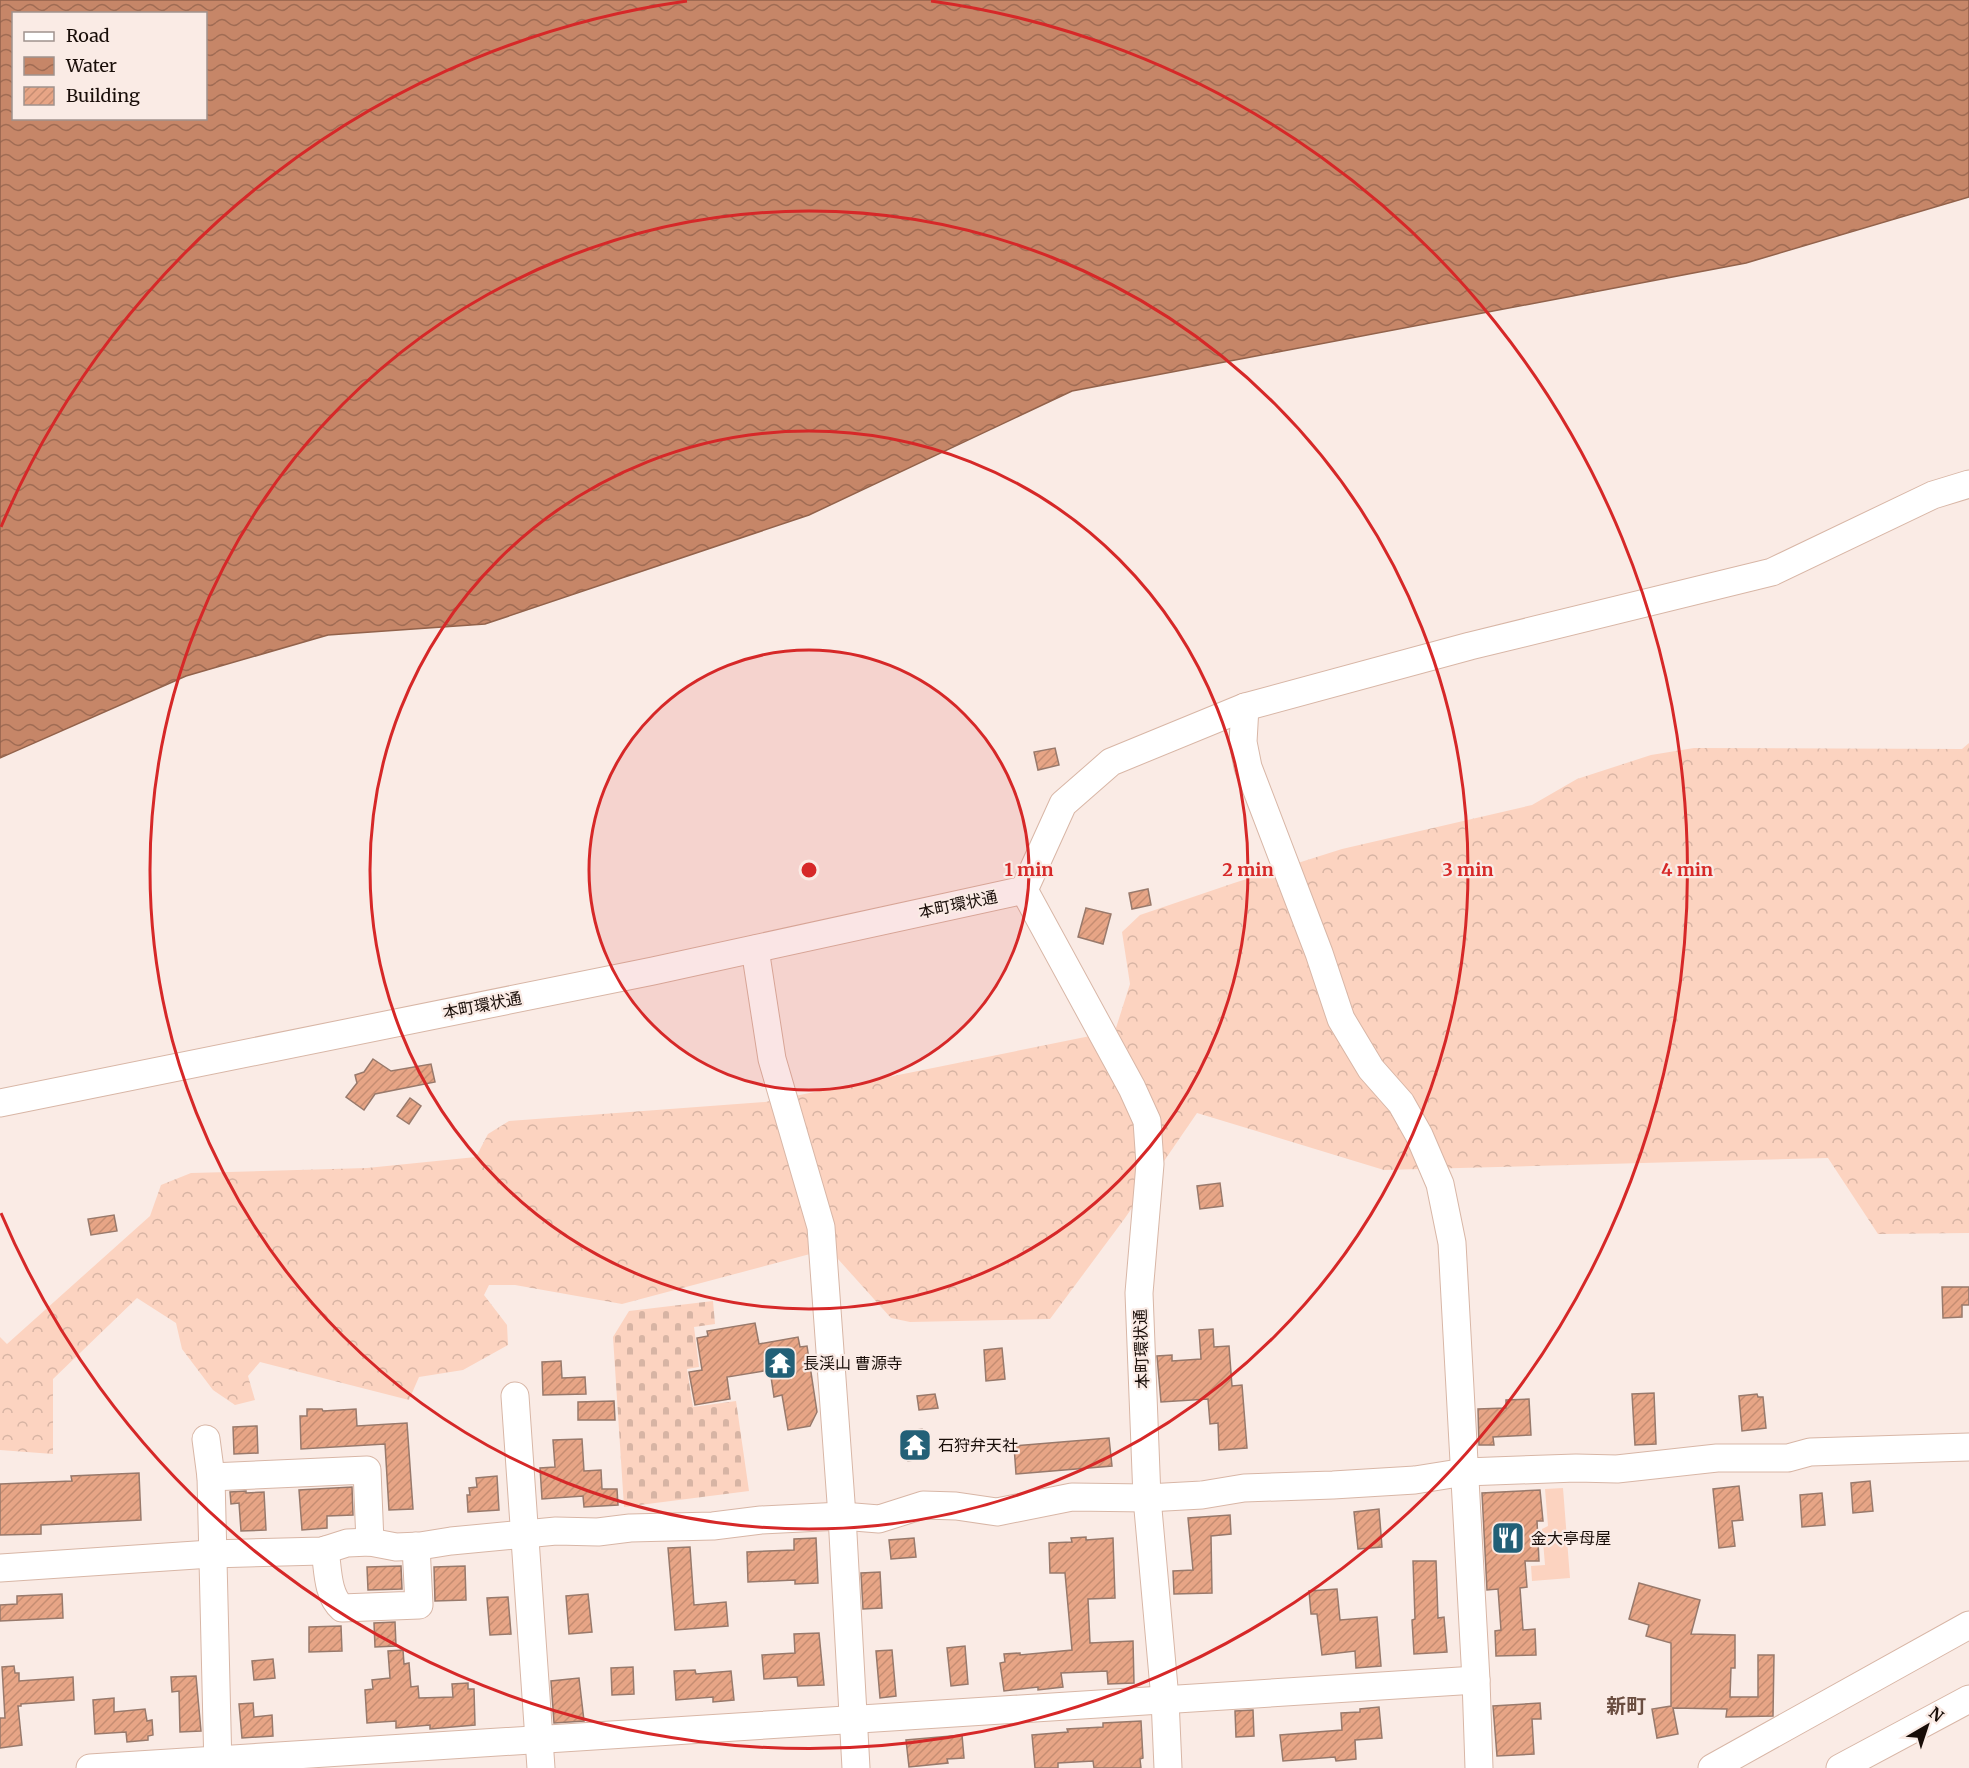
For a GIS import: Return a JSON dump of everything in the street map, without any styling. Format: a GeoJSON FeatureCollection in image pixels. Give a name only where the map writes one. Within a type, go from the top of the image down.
{"type":"FeatureCollection","features":[{"type":"Feature","properties":{"kind":"street"},"geometry":{"type":"LineString","coordinates":[[1024,890],[1063,804],[1111,762],[1245,707],[1470,646],[1772,572],[1933,495],[1969,484]]}},
{"type":"Feature","properties":{"kind":"street"},"geometry":{"type":"LineString","coordinates":[[1245,707],[1243,742],[1248,767],[1319,952],[1341,1019],[1371,1069],[1401,1103],[1419,1135],[1440,1184],[1452,1243],[1479,1768]]}},
{"type":"Feature","properties":{"kind":"street","name":"本町環状通"},"geometry":{"type":"LineString","coordinates":[[0,1103],[755,949],[1024,890],[1132,1088],[1147,1121],[1150,1164],[1139,1293],[1147,1498],[1165,1699],[1168,1768]]}},
{"type":"Feature","properties":{"kind":"street"},"geometry":{"type":"LineString","coordinates":[[755,949],[772,1059],[821,1227],[842,1516],[856,1768]]}},
{"type":"Feature","properties":{"kind":"street"},"geometry":{"type":"LineString","coordinates":[[516,1396],[540,1768]]}},
{"type":"Feature","properties":{"kind":"street"},"geometry":{"type":"LineString","coordinates":[[206,1439],[211,1477],[218,1764]]}},
{"type":"Feature","properties":{"kind":"street"},"geometry":{"type":"LineString","coordinates":[[0,1568],[212,1554],[325,1550],[347,1543],[370,1542],[396,1547],[416,1546],[556,1530],[598,1532],[630,1528],[713,1526],[761,1520],[842,1516],[879,1519],[923,1505],[956,1506],[997,1512],[1072,1497],[1147,1498],[1202,1495],[1244,1488],[1415,1480],[1465,1472],[1576,1468],[1617,1469],[1717,1458],[1788,1458],[1810,1452],[1969,1447]]}},
{"type":"Feature","properties":{"kind":"street"},"geometry":{"type":"LineString","coordinates":[[211,1477],[367,1470],[370,1542]]}},
{"type":"Feature","properties":{"kind":"street"},"geometry":{"type":"LineString","coordinates":[[325,1550],[331,1591],[336,1603],[342,1608],[419,1605],[416,1546]]}},
{"type":"Feature","properties":{"kind":"street"},"geometry":{"type":"LineString","coordinates":[[1712,1768],[1969,1625]]}},
{"type":"Feature","properties":{"kind":"street"},"geometry":{"type":"LineString","coordinates":[[90,1768],[218,1764],[538,1740],[1476,1680]]}},
{"type":"Feature","properties":{"kind":"street"},"geometry":{"type":"LineString","coordinates":[[1840,1768],[1969,1699]]}},
{"type":"Feature","properties":{"kind":"green space"},"geometry":{"type":"Polygon","coordinates":[[[1969,743],[1969,1233],[1878,1234],[1828,1158],[1384,1170],[1197,1113],[1125,1218],[1050,1319],[910,1322],[891,1318],[829,1249],[622,1304],[515,1285],[489,1285],[484,1295],[507,1325],[508,1345],[463,1370],[419,1377],[409,1400],[260,1362],[248,1376],[255,1400],[235,1405],[213,1390],[182,1349],[176,1323],[137,1298],[53,1379],[53,1454],[0,1450],[0,1337],[7,1344],[150,1216],[161,1185],[191,1173],[367,1168],[476,1157],[488,1134],[509,1121],[765,1102],[1115,1031],[1130,984],[1122,932],[1140,915],[1234,883],[1342,849],[1532,805],[1577,779],[1651,755],[1694,748],[1962,749],[1969,743]]]}},
{"type":"Feature","properties":{"kind":"green space"},"geometry":{"type":"Polygon","coordinates":[[[713,1301],[715,1324],[694,1327],[699,1367],[687,1369],[693,1407],[736,1401],[749,1491],[624,1507],[613,1337],[629,1311],[713,1301]]]}},
{"type":"Feature","properties":{"kind":"green space"},"geometry":{"type":"Polygon","coordinates":[[[1563,1488],[1570,1578],[1532,1581],[1531,1566],[1545,1565],[1542,1529],[1548,1526],[1545,1489],[1563,1488]]]}},
{"type":"Feature","properties":{"kind":"water"},"geometry":{"type":"Polygon","coordinates":[[[0,0],[1969,0],[1969,197],[1746,263],[1072,391],[809,515],[485,624],[328,635],[186,676],[0,758],[0,0]]]}},
{"type":"Feature","properties":{"kind":"building"},"geometry":{"type":"Polygon","coordinates":[[[1055,748],[1059,765],[1038,770],[1034,752],[1055,748]]]}},
{"type":"Feature","properties":{"kind":"building"},"geometry":{"type":"Polygon","coordinates":[[[1148,889],[1151,905],[1132,909],[1129,893],[1148,889]]]}},
{"type":"Feature","properties":{"kind":"building"},"geometry":{"type":"Polygon","coordinates":[[[1086,908],[1111,914],[1103,944],[1078,937],[1086,908]]]}},
{"type":"Feature","properties":{"kind":"building"},"geometry":{"type":"Polygon","coordinates":[[[373,1059],[391,1071],[431,1064],[435,1082],[375,1094],[364,1110],[346,1097],[357,1083],[355,1075],[364,1072],[373,1059]]]}},
{"type":"Feature","properties":{"kind":"building"},"geometry":{"type":"Polygon","coordinates":[[[410,1098],[421,1106],[409,1124],[397,1116],[410,1098]]]}},
{"type":"Feature","properties":{"kind":"building"},"geometry":{"type":"Polygon","coordinates":[[[1220,1183],[1223,1206],[1200,1209],[1197,1186],[1220,1183]]]}},
{"type":"Feature","properties":{"kind":"building"},"geometry":{"type":"Polygon","coordinates":[[[114,1215],[117,1231],[91,1235],[88,1219],[114,1215]]]}},
{"type":"Feature","properties":{"kind":"building"},"geometry":{"type":"Polygon","coordinates":[[[1942,1287],[1969,1287],[1969,1305],[1962,1305],[1962,1317],[1943,1318],[1942,1287]]]}},
{"type":"Feature","properties":{"kind":"building"},"geometry":{"type":"Polygon","coordinates":[[[755,1323],[759,1344],[798,1337],[800,1347],[807,1346],[817,1412],[810,1426],[788,1430],[782,1395],[774,1397],[770,1370],[727,1377],[730,1399],[695,1405],[689,1372],[702,1370],[697,1338],[708,1336],[707,1331],[755,1323]]]}},
{"type":"Feature","properties":{"kind":"building"},"geometry":{"type":"Polygon","coordinates":[[[1213,1329],[1214,1347],[1229,1346],[1232,1386],[1242,1385],[1247,1448],[1219,1450],[1218,1423],[1210,1424],[1208,1399],[1161,1402],[1157,1356],[1172,1355],[1172,1361],[1201,1359],[1199,1330],[1213,1329]]]}},
{"type":"Feature","properties":{"kind":"building"},"geometry":{"type":"Polygon","coordinates":[[[1002,1348],[1005,1379],[986,1381],[984,1350],[1002,1348]]]}},
{"type":"Feature","properties":{"kind":"building"},"geometry":{"type":"Polygon","coordinates":[[[561,1361],[562,1378],[585,1377],[586,1394],[543,1395],[542,1362],[561,1361]]]}},
{"type":"Feature","properties":{"kind":"building"},"geometry":{"type":"Polygon","coordinates":[[[1654,1393],[1656,1444],[1635,1445],[1632,1394],[1654,1393]]]}},
{"type":"Feature","properties":{"kind":"building"},"geometry":{"type":"Polygon","coordinates":[[[935,1394],[938,1408],[919,1410],[917,1396],[935,1394]]]}},
{"type":"Feature","properties":{"kind":"building"},"geometry":{"type":"Polygon","coordinates":[[[1757,1394],[1758,1397],[1763,1397],[1766,1428],[1742,1431],[1739,1396],[1757,1394]]]}},
{"type":"Feature","properties":{"kind":"building"},"geometry":{"type":"Polygon","coordinates":[[[1529,1399],[1531,1435],[1493,1437],[1494,1445],[1479,1445],[1478,1409],[1506,1408],[1506,1400],[1529,1399]]]}},
{"type":"Feature","properties":{"kind":"building"},"geometry":{"type":"Polygon","coordinates":[[[614,1401],[615,1420],[578,1420],[578,1402],[614,1401]]]}},
{"type":"Feature","properties":{"kind":"building"},"geometry":{"type":"Polygon","coordinates":[[[307,1409],[322,1409],[323,1411],[356,1409],[357,1426],[407,1423],[413,1509],[389,1510],[385,1444],[301,1449],[300,1416],[307,1416],[307,1409]]]}},
{"type":"Feature","properties":{"kind":"building"},"geometry":{"type":"Polygon","coordinates":[[[257,1426],[258,1453],[234,1454],[233,1427],[257,1426]]]}},
{"type":"Feature","properties":{"kind":"building","name":"石狩弁天社"},"geometry":{"type":"Polygon","coordinates":[[[922,1429],[927,1458],[908,1461],[903,1432],[922,1429]]]}},
{"type":"Feature","properties":{"kind":"building"},"geometry":{"type":"Polygon","coordinates":[[[1109,1438],[1112,1466],[1016,1474],[1014,1446],[1109,1438]]]}},
{"type":"Feature","properties":{"kind":"building"},"geometry":{"type":"Polygon","coordinates":[[[582,1439],[584,1471],[601,1470],[602,1489],[617,1489],[618,1505],[584,1507],[583,1496],[542,1499],[540,1468],[555,1467],[553,1440],[582,1439]]]}},
{"type":"Feature","properties":{"kind":"building"},"geometry":{"type":"Polygon","coordinates":[[[139,1473],[141,1520],[41,1525],[41,1534],[0,1535],[0,1484],[72,1481],[71,1476],[139,1473]]]}},
{"type":"Feature","properties":{"kind":"building"},"geometry":{"type":"Polygon","coordinates":[[[497,1476],[499,1510],[468,1512],[467,1495],[470,1495],[469,1488],[477,1487],[476,1478],[497,1476]]]}},
{"type":"Feature","properties":{"kind":"building"},"geometry":{"type":"Polygon","coordinates":[[[1870,1481],[1873,1511],[1853,1513],[1851,1483],[1870,1481]]]}},
{"type":"Feature","properties":{"kind":"building"},"geometry":{"type":"Polygon","coordinates":[[[1739,1486],[1743,1520],[1732,1521],[1735,1546],[1719,1548],[1713,1489],[1739,1486]]]}},
{"type":"Feature","properties":{"kind":"building"},"geometry":{"type":"Polygon","coordinates":[[[352,1487],[353,1515],[327,1516],[327,1528],[302,1530],[299,1490],[352,1487]]]}},
{"type":"Feature","properties":{"kind":"building"},"geometry":{"type":"Polygon","coordinates":[[[1540,1490],[1543,1521],[1537,1521],[1539,1561],[1525,1561],[1527,1587],[1520,1588],[1523,1630],[1535,1629],[1536,1655],[1496,1656],[1495,1631],[1501,1630],[1498,1589],[1487,1590],[1482,1493],[1540,1490]]]}},
{"type":"Feature","properties":{"kind":"building"},"geometry":{"type":"Polygon","coordinates":[[[246,1491],[246,1493],[264,1492],[266,1530],[241,1531],[239,1503],[231,1504],[230,1492],[246,1491]]]}},
{"type":"Feature","properties":{"kind":"building"},"geometry":{"type":"Polygon","coordinates":[[[1822,1493],[1825,1525],[1802,1527],[1800,1495],[1822,1493]]]}},
{"type":"Feature","properties":{"kind":"building"},"geometry":{"type":"Polygon","coordinates":[[[1379,1509],[1382,1547],[1358,1549],[1354,1512],[1379,1509]]]}},
{"type":"Feature","properties":{"kind":"building"},"geometry":{"type":"Polygon","coordinates":[[[1230,1515],[1231,1534],[1211,1536],[1212,1593],[1174,1594],[1173,1571],[1193,1570],[1188,1518],[1230,1515]]]}},
{"type":"Feature","properties":{"kind":"building"},"geometry":{"type":"Polygon","coordinates":[[[1086,1537],[1086,1540],[1113,1538],[1115,1598],[1088,1599],[1090,1643],[1133,1641],[1134,1683],[1108,1684],[1107,1671],[1061,1673],[1063,1687],[1004,1691],[1000,1663],[1005,1662],[1004,1654],[1020,1653],[1020,1655],[1072,1650],[1065,1573],[1050,1573],[1049,1543],[1072,1542],[1071,1538],[1086,1537]]]}},
{"type":"Feature","properties":{"kind":"building"},"geometry":{"type":"Polygon","coordinates":[[[816,1538],[818,1583],[795,1584],[795,1580],[748,1582],[747,1552],[794,1550],[794,1539],[816,1538]]]}},
{"type":"Feature","properties":{"kind":"building"},"geometry":{"type":"Polygon","coordinates":[[[914,1538],[916,1557],[891,1559],[889,1540],[914,1538]]]}},
{"type":"Feature","properties":{"kind":"building"},"geometry":{"type":"Polygon","coordinates":[[[690,1547],[694,1605],[726,1602],[728,1626],[675,1630],[668,1548],[690,1547]]]}},
{"type":"Feature","properties":{"kind":"building"},"geometry":{"type":"Polygon","coordinates":[[[1413,1561],[1436,1561],[1438,1618],[1444,1617],[1447,1652],[1414,1654],[1413,1561]]]}},
{"type":"Feature","properties":{"kind":"building"},"geometry":{"type":"Polygon","coordinates":[[[401,1566],[402,1589],[368,1590],[367,1567],[401,1566]]]}},
{"type":"Feature","properties":{"kind":"building"},"geometry":{"type":"Polygon","coordinates":[[[465,1566],[466,1600],[435,1601],[434,1567],[465,1566]]]}},
{"type":"Feature","properties":{"kind":"building"},"geometry":{"type":"Polygon","coordinates":[[[880,1572],[882,1608],[863,1609],[861,1573],[880,1572]]]}},
{"type":"Feature","properties":{"kind":"building"},"geometry":{"type":"Polygon","coordinates":[[[1639,1583],[1700,1600],[1691,1634],[1735,1635],[1735,1668],[1731,1668],[1730,1697],[1758,1697],[1758,1655],[1774,1655],[1773,1716],[1726,1717],[1727,1709],[1673,1708],[1678,1734],[1657,1738],[1652,1709],[1671,1706],[1671,1643],[1646,1636],[1649,1625],[1629,1619],[1639,1583]]]}},
{"type":"Feature","properties":{"kind":"building"},"geometry":{"type":"Polygon","coordinates":[[[1337,1589],[1340,1620],[1377,1617],[1381,1666],[1356,1668],[1355,1651],[1322,1655],[1317,1614],[1311,1614],[1309,1591],[1337,1589]]]}},
{"type":"Feature","properties":{"kind":"building"},"geometry":{"type":"Polygon","coordinates":[[[62,1594],[63,1618],[0,1621],[0,1605],[17,1604],[17,1596],[62,1594]]]}},
{"type":"Feature","properties":{"kind":"building"},"geometry":{"type":"Polygon","coordinates":[[[588,1594],[592,1632],[569,1634],[566,1596],[588,1594]]]}},
{"type":"Feature","properties":{"kind":"building"},"geometry":{"type":"Polygon","coordinates":[[[508,1597],[511,1634],[490,1635],[487,1598],[508,1597]]]}},
{"type":"Feature","properties":{"kind":"building"},"geometry":{"type":"Polygon","coordinates":[[[395,1622],[396,1646],[375,1647],[374,1623],[395,1622]]]}},
{"type":"Feature","properties":{"kind":"building"},"geometry":{"type":"Polygon","coordinates":[[[341,1626],[342,1651],[309,1652],[309,1627],[341,1626]]]}},
{"type":"Feature","properties":{"kind":"building"},"geometry":{"type":"Polygon","coordinates":[[[819,1633],[824,1685],[798,1686],[797,1677],[764,1679],[762,1655],[795,1653],[794,1634],[819,1633]]]}},
{"type":"Feature","properties":{"kind":"building"},"geometry":{"type":"Polygon","coordinates":[[[965,1646],[968,1684],[951,1686],[947,1648],[965,1646]]]}},
{"type":"Feature","properties":{"kind":"building"},"geometry":{"type":"Polygon","coordinates":[[[403,1650],[404,1664],[409,1663],[411,1687],[418,1686],[419,1698],[453,1697],[452,1684],[468,1683],[468,1689],[474,1689],[475,1725],[430,1729],[430,1725],[396,1728],[396,1721],[367,1723],[365,1690],[373,1689],[372,1680],[390,1678],[388,1651],[403,1650]]]}},
{"type":"Feature","properties":{"kind":"building"},"geometry":{"type":"Polygon","coordinates":[[[892,1650],[896,1696],[880,1698],[876,1651],[892,1650]]]}},
{"type":"Feature","properties":{"kind":"building"},"geometry":{"type":"Polygon","coordinates":[[[273,1659],[275,1678],[254,1680],[252,1661],[273,1659]]]}},
{"type":"Feature","properties":{"kind":"building"},"geometry":{"type":"Polygon","coordinates":[[[14,1666],[15,1673],[19,1673],[19,1681],[73,1677],[74,1700],[21,1704],[18,1706],[22,1745],[0,1748],[0,1718],[5,1718],[2,1667],[14,1666]]]}},
{"type":"Feature","properties":{"kind":"building"},"geometry":{"type":"Polygon","coordinates":[[[633,1667],[634,1694],[612,1695],[611,1668],[633,1667]]]}},
{"type":"Feature","properties":{"kind":"building"},"geometry":{"type":"Polygon","coordinates":[[[695,1670],[696,1674],[731,1671],[734,1700],[713,1702],[713,1697],[676,1700],[674,1671],[695,1670]]]}},
{"type":"Feature","properties":{"kind":"building"},"geometry":{"type":"Polygon","coordinates":[[[196,1676],[201,1731],[180,1732],[179,1691],[172,1692],[171,1677],[196,1676]]]}},
{"type":"Feature","properties":{"kind":"building"},"geometry":{"type":"Polygon","coordinates":[[[579,1678],[584,1721],[554,1723],[551,1681],[579,1678]]]}},
{"type":"Feature","properties":{"kind":"building"},"geometry":{"type":"Polygon","coordinates":[[[114,1698],[114,1712],[145,1709],[147,1721],[152,1720],[153,1735],[148,1736],[148,1740],[127,1742],[126,1732],[95,1734],[93,1700],[114,1698]]]}},
{"type":"Feature","properties":{"kind":"building"},"geometry":{"type":"Polygon","coordinates":[[[253,1703],[254,1717],[272,1715],[273,1736],[242,1738],[239,1704],[253,1703]]]}},
{"type":"Feature","properties":{"kind":"building"},"geometry":{"type":"Polygon","coordinates":[[[1540,1703],[1541,1719],[1532,1719],[1534,1754],[1497,1756],[1493,1706],[1540,1703]]]}},
{"type":"Feature","properties":{"kind":"building"},"geometry":{"type":"Polygon","coordinates":[[[1379,1707],[1382,1738],[1355,1740],[1356,1759],[1336,1761],[1335,1757],[1283,1761],[1280,1735],[1342,1730],[1341,1713],[1360,1712],[1360,1709],[1379,1707]]]}},
{"type":"Feature","properties":{"kind":"building"},"geometry":{"type":"Polygon","coordinates":[[[1253,1710],[1254,1736],[1236,1737],[1235,1711],[1253,1710]]]}},
{"type":"Feature","properties":{"kind":"building"},"geometry":{"type":"Polygon","coordinates":[[[1141,1721],[1143,1758],[1140,1759],[1141,1768],[1094,1768],[1093,1761],[1058,1763],[1058,1768],[1035,1768],[1032,1735],[1068,1732],[1067,1729],[1103,1727],[1103,1723],[1141,1721]]]}},
{"type":"Feature","properties":{"kind":"building"},"geometry":{"type":"Polygon","coordinates":[[[962,1735],[964,1758],[947,1759],[948,1763],[909,1767],[906,1740],[962,1735]]]}},
{"type":"Feature","properties":{"kind":"place","name":"長渓山 曹源寺"},"geometry":{"type":"Point","coordinates":[780,1363]}},
{"type":"Feature","properties":{"kind":"place","name":"石狩弁天社"},"geometry":{"type":"Point","coordinates":[915,1445]}},
{"type":"Feature","properties":{"kind":"place","name":"金大亭母屋"},"geometry":{"type":"Point","coordinates":[1508,1538]}},
{"type":"Feature","properties":{"kind":"district","name":"新町"},"geometry":{"type":"Point","coordinates":[1626,1705]}}]}
